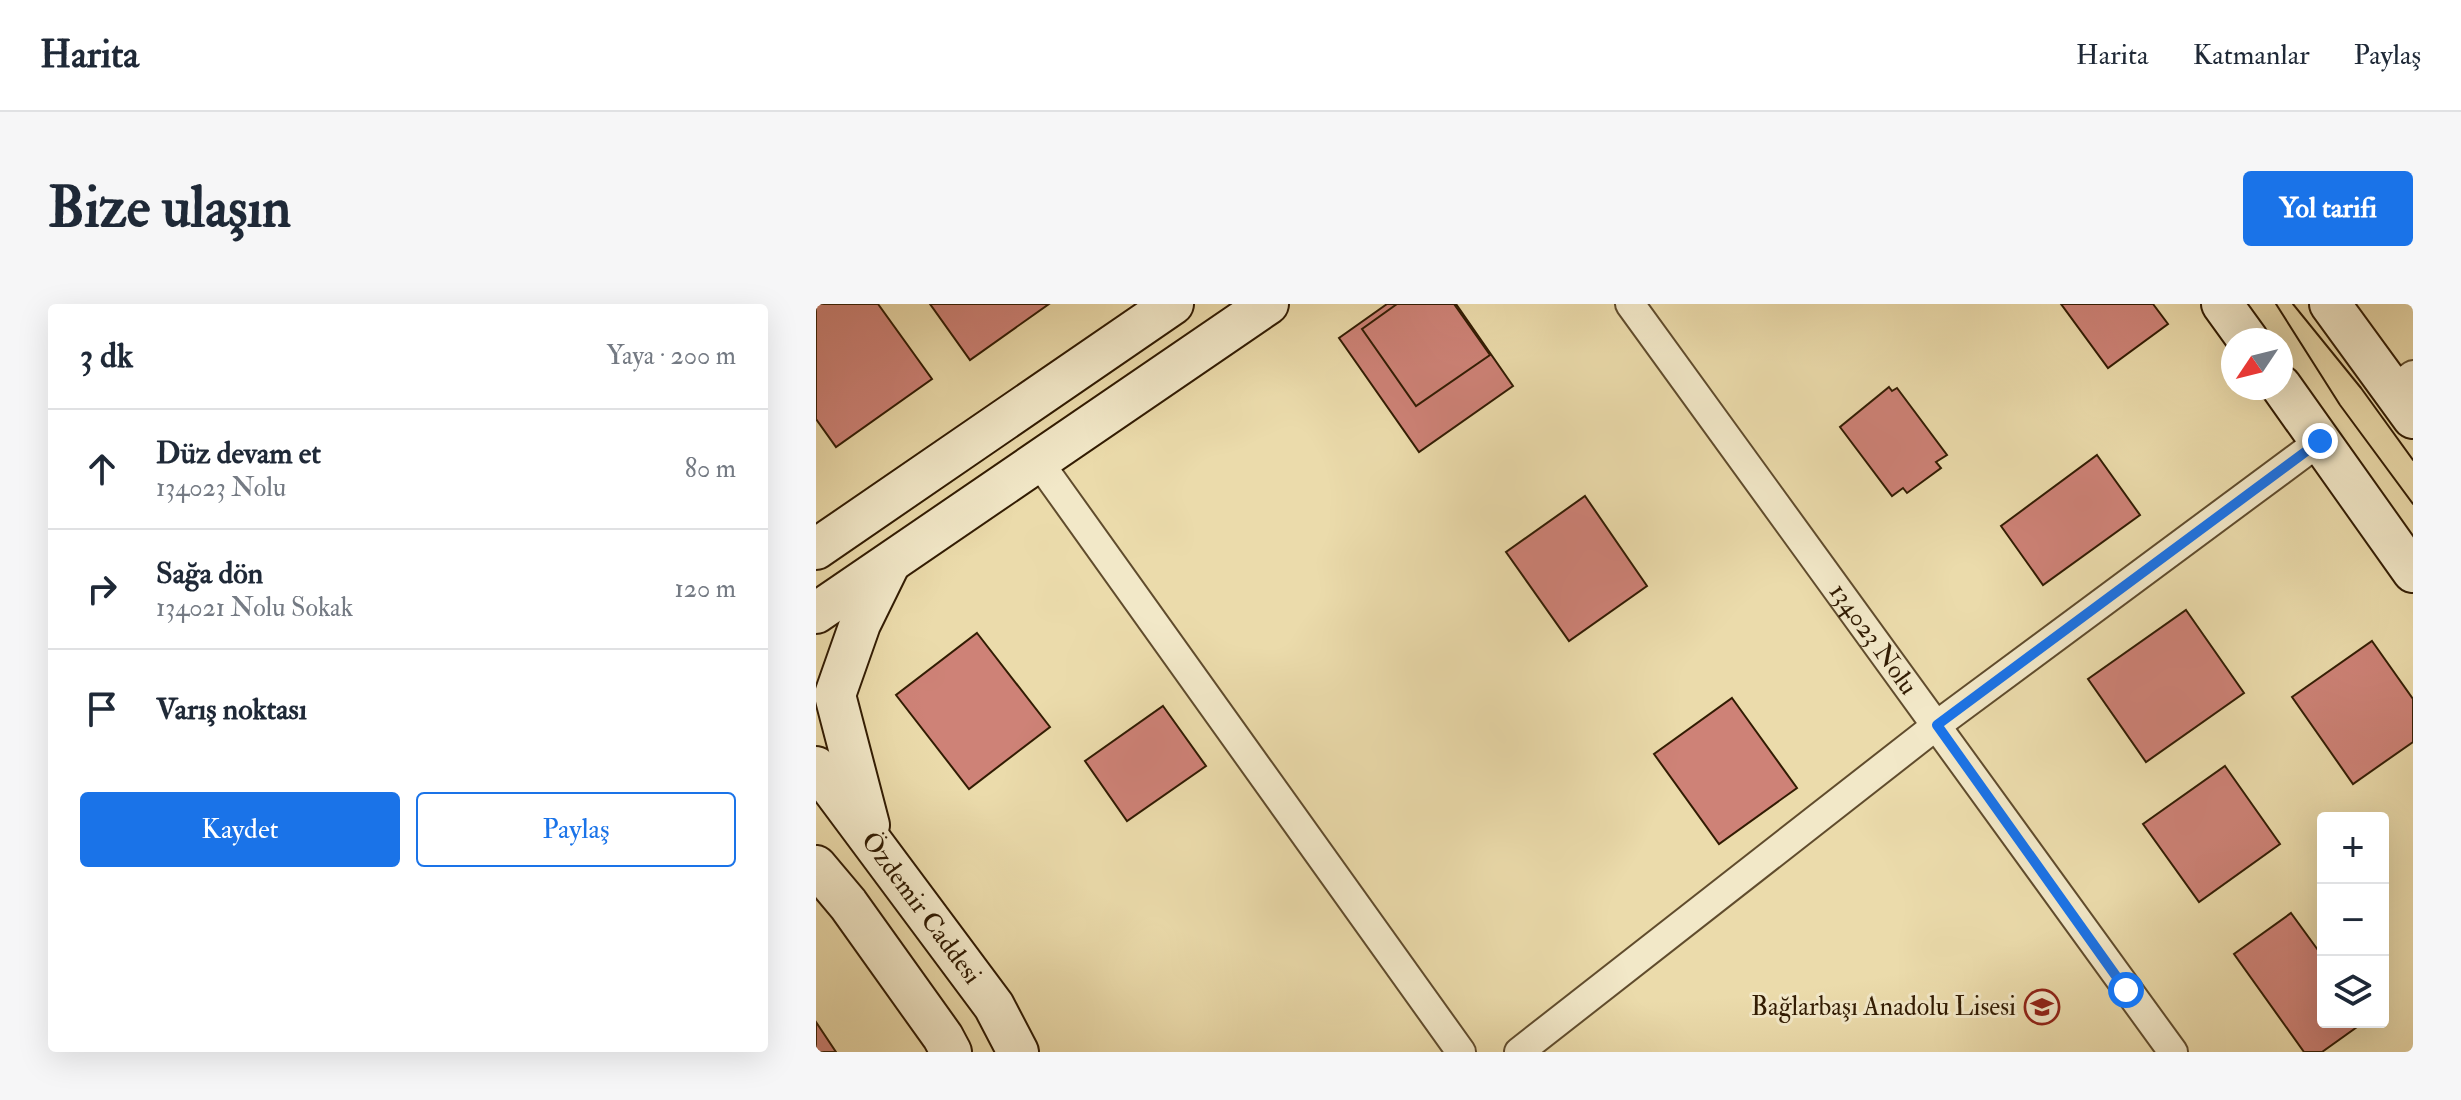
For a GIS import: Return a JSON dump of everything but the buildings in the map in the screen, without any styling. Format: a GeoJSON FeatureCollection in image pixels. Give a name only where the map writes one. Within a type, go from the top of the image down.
{"type":"FeatureCollection","features":[{"type":"Feature","properties":{"kind":"main road"},"geometry":{"type":"LineString","coordinates":[[824,539],[1173,304]]}},
{"type":"Feature","properties":{"kind":"main road"},"geometry":{"type":"LineString","coordinates":[[816,613],[1268,304]]}},
{"type":"Feature","properties":{"kind":"main road"},"geometry":{"type":"LineString","coordinates":[[2222,304],[2239,328]]}},
{"type":"Feature","properties":{"kind":"main road"},"geometry":{"type":"LineString","coordinates":[[2330,304],[2406,394]]}},
{"type":"Feature","properties":{"kind":"main road"},"geometry":{"type":"LineString","coordinates":[[2291,400],[2413,572]]}},
{"type":"Feature","properties":{"kind":"main road"},"geometry":{"type":"LineString","coordinates":[[873,841],[835,695],[860,624],[889,564]]}},
{"type":"Feature","properties":{"kind":"main road","name":"Özdemir Caddesi"},"geometry":{"type":"LineString","coordinates":[[816,767],[994,1006],[1018,1052]]}},
{"type":"Feature","properties":{"kind":"main road"},"geometry":{"type":"LineString","coordinates":[[816,866],[848,904],[951,1052]]}},
{"type":"Feature","properties":{"kind":"street","name":"134023 Nolu"},"geometry":{"type":"LineString","coordinates":[[1630,304],[2173,1052]]}},
{"type":"Feature","properties":{"kind":"street"},"geometry":{"type":"LineString","coordinates":[[1519,1052],[1937,725],[2320,441]]}},
{"type":"Feature","properties":{"kind":"street"},"geometry":{"type":"LineString","coordinates":[[1038,461],[1461,1052]]}},
{"type":"Feature","properties":{"kind":"tram line"},"geometry":{"type":"LineString","coordinates":[[2276,304],[2340,405],[2413,504]]}},
{"type":"Feature","properties":{"kind":"tram line"},"geometry":{"type":"LineString","coordinates":[[2293,304],[2361,388],[2413,460]]}},
{"type":"Feature","properties":{"kind":"place","name":"Bağlarbaşı Anadolu Lisesi"},"geometry":{"type":"Point","coordinates":[2042,1007]}},
{"type":"Feature","properties":{"kind":"route"},"geometry":{"type":"LineString","coordinates":[[2126,990],[1937,725],[2320,441]]}}]}
